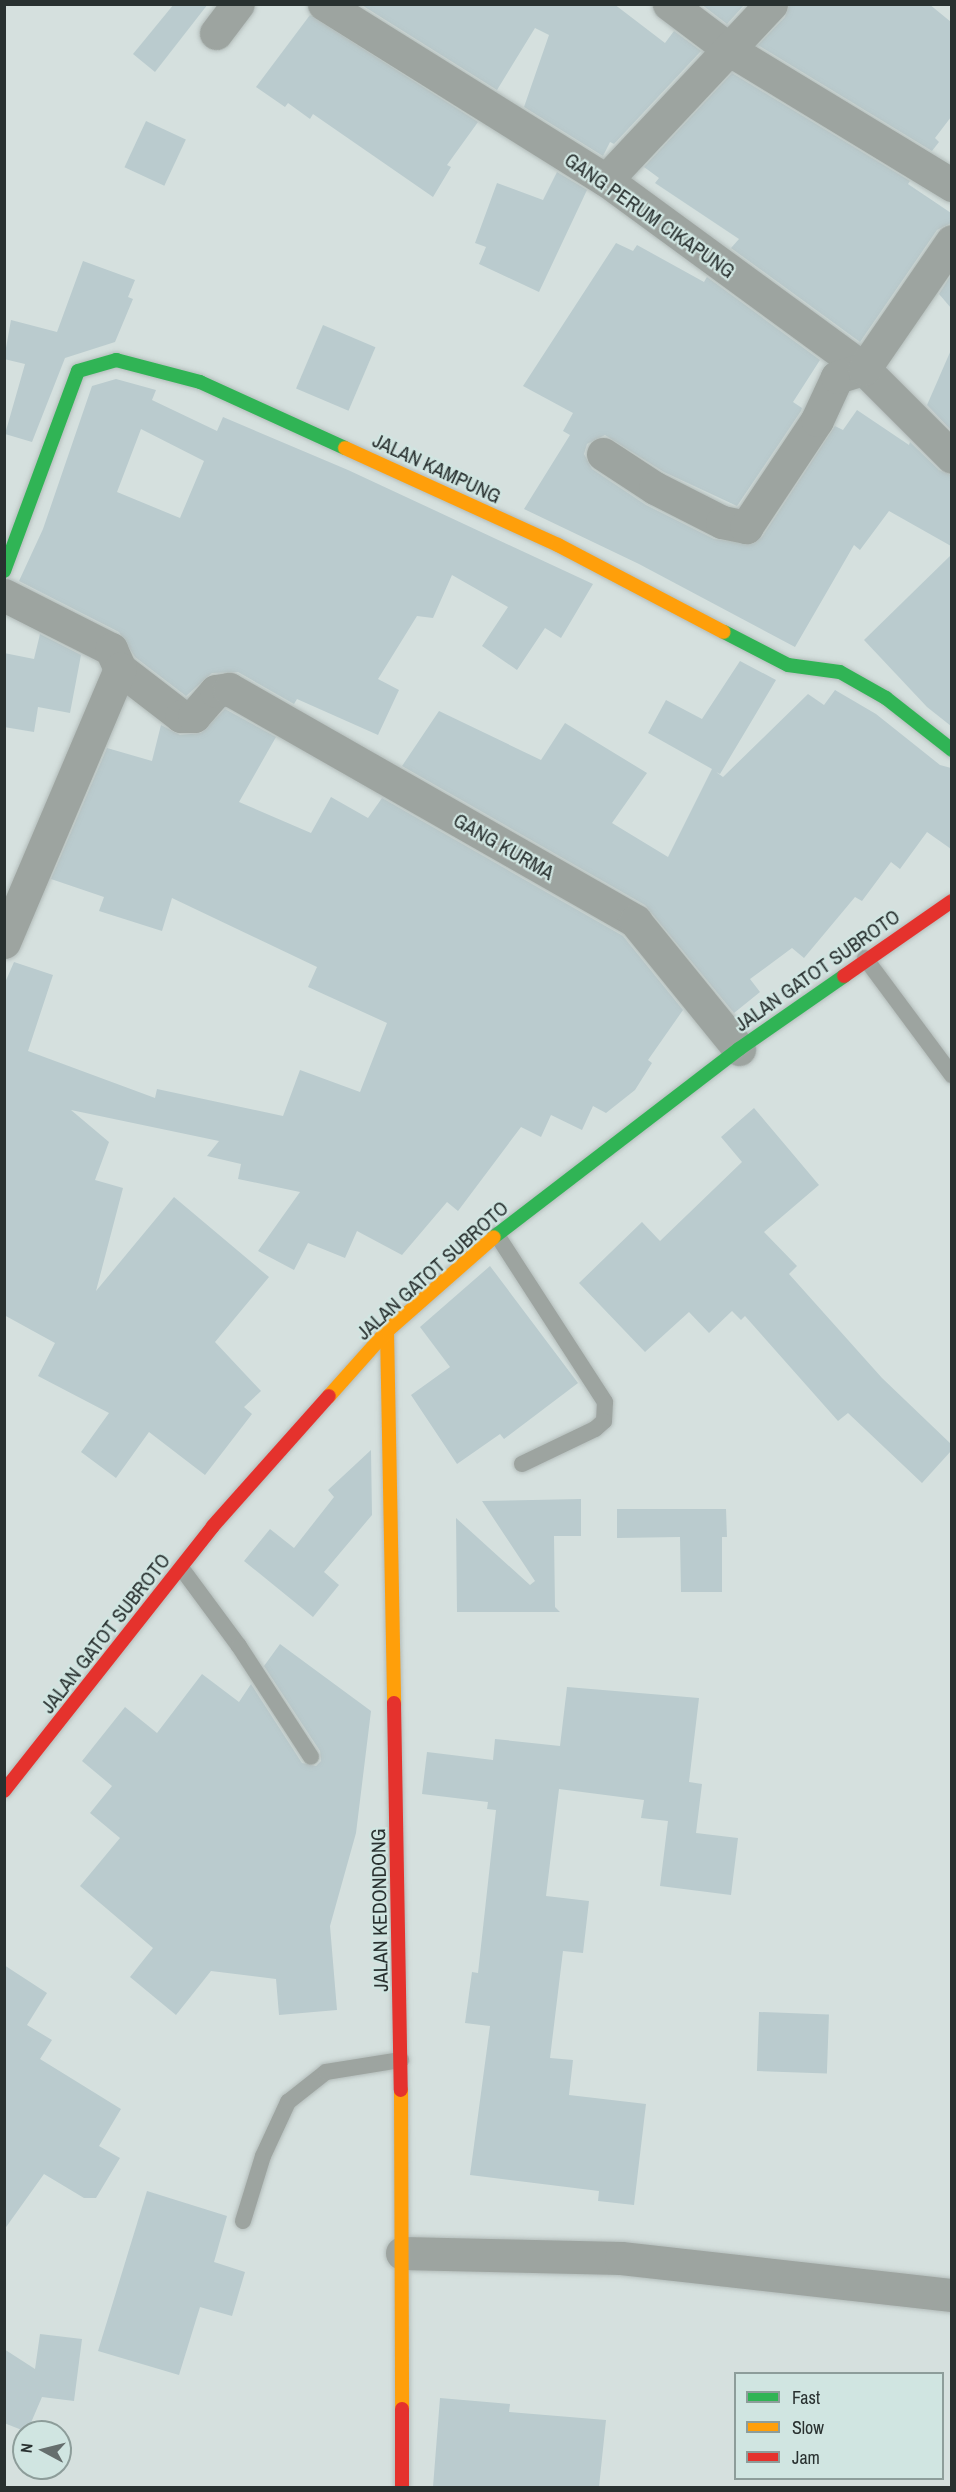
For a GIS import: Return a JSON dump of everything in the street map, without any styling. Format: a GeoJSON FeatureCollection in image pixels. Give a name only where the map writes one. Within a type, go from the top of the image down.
{"type":"FeatureCollection","features":[{"type":"Feature","properties":{"kind":"street"},"geometry":{"type":"LineString","coordinates":[[216,33],[238,4]]}},
{"type":"Feature","properties":{"kind":"street","name":"GANG PERUM CIKAPUNG"},"geometry":{"type":"LineString","coordinates":[[324,4],[606,180],[864,369],[951,457]]}},
{"type":"Feature","properties":{"kind":"street"},"geometry":{"type":"LineString","coordinates":[[669,4],[730,50],[951,185]]}},
{"type":"Feature","properties":{"kind":"street"},"geometry":{"type":"LineString","coordinates":[[606,180],[771,4]]}},
{"type":"Feature","properties":{"kind":"street"},"geometry":{"type":"LineString","coordinates":[[603,454],[654,488],[722,522],[746,526],[817,420],[837,377],[864,369],[951,241]]}},
{"type":"Feature","properties":{"kind":"street","name":"JALAN KAMPUNG"},"geometry":{"type":"LineString","coordinates":[[4,571],[78,371],[116,360],[200,382],[558,545],[788,665],[840,672],[886,698],[951,750]]}},
{"type":"Feature","properties":{"kind":"street"},"geometry":{"type":"LineString","coordinates":[[4,595],[111,648],[120,669],[4,942]]}},
{"type":"Feature","properties":{"kind":"street","name":"GANG KURMA"},"geometry":{"type":"LineString","coordinates":[[120,669],[187,718],[194,716],[216,692],[229,689],[635,921],[739,1049]]}},
{"type":"Feature","properties":{"kind":"street","name":"JALAN GATOT SUBROTO"},"geometry":{"type":"LineString","coordinates":[[4,1791],[182,1569],[213,1526],[387,1331],[497,1234],[739,1049],[865,958],[951,901]]}},
{"type":"Feature","properties":{"kind":"street","name":"JALAN KEDONDONG"},"geometry":{"type":"LineString","coordinates":[[387,1331],[401,2060],[402,2487]]}},
{"type":"Feature","properties":{"kind":"street"},"geometry":{"type":"LineString","coordinates":[[402,2253],[621,2258],[951,2295]]}},
{"type":"Feature","properties":{"kind":"lane"},"geometry":{"type":"LineString","coordinates":[[865,958],[951,1075]]}},
{"type":"Feature","properties":{"kind":"lane"},"geometry":{"type":"LineString","coordinates":[[497,1234],[605,1402],[604,1421],[595,1430],[522,1464]]}},
{"type":"Feature","properties":{"kind":"lane"},"geometry":{"type":"LineString","coordinates":[[182,1569],[239,1646],[311,1756]]}},
{"type":"Feature","properties":{"kind":"lane"},"geometry":{"type":"LineString","coordinates":[[243,2221],[263,2156],[288,2102],[326,2072],[401,2060]]}},
{"type":"Feature","properties":{"kind":"building"},"geometry":{"type":"Polygon","coordinates":[[[174,4],[208,4],[155,72],[133,54],[174,4]]]}},
{"type":"Feature","properties":{"kind":"building"},"geometry":{"type":"Polygon","coordinates":[[[360,4],[614,4],[665,43],[674,31],[701,51],[614,144],[610,142],[603,156],[524,107],[549,35],[535,28],[497,90],[360,4]]]}},
{"type":"Feature","properties":{"kind":"building"},"geometry":{"type":"Polygon","coordinates":[[[701,4],[745,4],[727,24],[701,4]]]}},
{"type":"Feature","properties":{"kind":"building"},"geometry":{"type":"Polygon","coordinates":[[[789,4],[929,4],[951,22],[951,117],[935,138],[939,142],[932,151],[758,45],[785,17],[789,4]]]}},
{"type":"Feature","properties":{"kind":"building"},"geometry":{"type":"Polygon","coordinates":[[[310,15],[478,122],[447,165],[451,167],[433,197],[313,114],[310,119],[288,103],[285,107],[256,87],[310,15]]]}},
{"type":"Feature","properties":{"kind":"building"},"geometry":{"type":"Polygon","coordinates":[[[732,73],[910,181],[908,184],[951,213],[951,223],[937,230],[860,342],[731,248],[739,239],[655,183],[659,178],[644,167],[732,73]]]}},
{"type":"Feature","properties":{"kind":"building"},"geometry":{"type":"Polygon","coordinates":[[[146,121],[186,140],[164,186],[124,167],[146,121]]]}},
{"type":"Feature","properties":{"kind":"building"},"geometry":{"type":"Polygon","coordinates":[[[557,172],[587,190],[539,292],[479,264],[486,247],[475,243],[497,183],[543,200],[557,172]]]}},
{"type":"Feature","properties":{"kind":"building"},"geometry":{"type":"Polygon","coordinates":[[[616,243],[633,251],[637,245],[704,282],[707,277],[820,360],[793,402],[802,408],[801,411],[737,506],[664,472],[605,435],[587,444],[584,454],[592,469],[646,505],[714,539],[752,544],[762,537],[835,426],[843,430],[857,410],[909,445],[910,442],[939,470],[951,475],[951,546],[889,511],[860,550],[854,545],[795,647],[639,564],[524,509],[570,435],[563,431],[573,413],[523,386],[616,243]]]}},
{"type":"Feature","properties":{"kind":"building"},"geometry":{"type":"Polygon","coordinates":[[[83,261],[135,280],[128,297],[133,299],[115,342],[65,358],[32,442],[5,434],[25,364],[4,359],[11,320],[57,332],[83,261]]]}},
{"type":"Feature","properties":{"kind":"building"},"geometry":{"type":"Polygon","coordinates":[[[951,275],[951,308],[939,294],[951,275]]]}},
{"type":"Feature","properties":{"kind":"building"},"geometry":{"type":"Polygon","coordinates":[[[323,325],[375,347],[349,411],[296,389],[323,325]]]}},
{"type":"Feature","properties":{"kind":"building"},"geometry":{"type":"Polygon","coordinates":[[[951,350],[951,430],[927,405],[951,350]]]}},
{"type":"Feature","properties":{"kind":"building"},"geometry":{"type":"Polygon","coordinates":[[[116,379],[156,390],[152,400],[217,431],[223,417],[348,470],[593,584],[561,638],[545,628],[517,670],[482,646],[508,607],[452,575],[433,618],[417,616],[378,679],[399,690],[378,735],[297,699],[294,704],[238,672],[212,673],[186,696],[135,657],[119,632],[19,581],[43,529],[92,386],[116,379]],[[141,429],[117,492],[180,518],[204,461],[141,429]]]}},
{"type":"Feature","properties":{"kind":"building"},"geometry":{"type":"Polygon","coordinates":[[[951,555],[951,726],[927,707],[864,640],[951,555]]]}},
{"type":"Feature","properties":{"kind":"building"},"geometry":{"type":"Polygon","coordinates":[[[40,634],[81,655],[70,713],[38,707],[34,732],[4,727],[4,653],[34,659],[40,634]]]}},
{"type":"Feature","properties":{"kind":"building"},"geometry":{"type":"Polygon","coordinates":[[[740,661],[776,680],[720,774],[716,772],[723,777],[808,694],[824,705],[835,690],[876,714],[940,765],[951,768],[951,849],[927,832],[900,869],[891,862],[862,901],[855,897],[804,958],[792,948],[750,979],[760,992],[734,1013],[645,905],[402,766],[439,711],[541,760],[565,723],[647,773],[612,823],[668,857],[712,769],[648,733],[666,700],[702,719],[740,661]]]}},
{"type":"Feature","properties":{"kind":"building"},"geometry":{"type":"Polygon","coordinates":[[[225,709],[276,737],[239,802],[311,833],[331,797],[368,818],[382,798],[623,936],[683,1010],[648,1060],[652,1063],[635,1090],[606,1113],[593,1106],[582,1130],[551,1115],[541,1137],[521,1127],[458,1211],[447,1202],[402,1255],[357,1231],[345,1258],[308,1243],[294,1270],[258,1251],[300,1192],[238,1179],[241,1164],[207,1156],[219,1141],[71,1110],[109,1142],[95,1180],[123,1188],[96,1291],[174,1197],[269,1277],[215,1342],[261,1391],[244,1407],[252,1414],[205,1475],[149,1432],[116,1478],[81,1452],[109,1413],[38,1376],[55,1343],[4,1315],[4,985],[14,962],[53,975],[28,1051],[155,1098],[157,1089],[283,1116],[300,1070],[360,1092],[387,1023],[308,987],[317,967],[172,898],[162,931],[99,911],[104,897],[51,879],[107,748],[152,761],[161,725],[180,735],[201,733],[225,709]]]}},
{"type":"Feature","properties":{"kind":"building"},"geometry":{"type":"Polygon","coordinates":[[[754,1108],[819,1185],[764,1232],[797,1266],[789,1274],[882,1378],[951,1444],[951,1451],[922,1483],[848,1413],[838,1421],[745,1316],[741,1320],[732,1311],[709,1333],[689,1312],[645,1352],[579,1283],[642,1222],[660,1241],[742,1162],[721,1137],[754,1108]]]}},
{"type":"Feature","properties":{"kind":"building"},"geometry":{"type":"Polygon","coordinates":[[[490,1266],[578,1383],[504,1439],[500,1434],[457,1464],[411,1395],[450,1367],[420,1327],[490,1266]]]}},
{"type":"Feature","properties":{"kind":"building"},"geometry":{"type":"Polygon","coordinates":[[[371,1450],[372,1515],[324,1572],[339,1585],[313,1617],[244,1561],[270,1529],[294,1548],[334,1497],[328,1490],[371,1450]]]}},
{"type":"Feature","properties":{"kind":"building"},"geometry":{"type":"Polygon","coordinates":[[[581,1499],[581,1536],[554,1536],[555,1607],[560,1612],[457,1612],[456,1518],[530,1585],[535,1581],[482,1501],[581,1499]]]}},
{"type":"Feature","properties":{"kind":"building"},"geometry":{"type":"Polygon","coordinates":[[[617,1509],[726,1509],[727,1537],[722,1537],[722,1592],[681,1592],[680,1537],[617,1538],[617,1509]]]}},
{"type":"Feature","properties":{"kind":"building"},"geometry":{"type":"Polygon","coordinates":[[[280,1644],[371,1711],[356,1833],[330,1926],[337,2010],[279,2015],[276,1979],[211,1971],[176,2015],[130,1977],[153,1948],[80,1886],[120,1838],[90,1813],[112,1786],[82,1761],[125,1707],[157,1733],[202,1674],[239,1702],[251,1684],[302,1763],[316,1766],[321,1761],[320,1751],[264,1666],[280,1644]]]}},
{"type":"Feature","properties":{"kind":"building"},"geometry":{"type":"Polygon","coordinates":[[[567,1687],[699,1698],[689,1782],[702,1784],[696,1833],[738,1838],[731,1895],[660,1886],[668,1821],[641,1818],[644,1800],[559,1789],[546,1896],[589,1901],[583,1953],[563,1951],[550,2058],[573,2060],[569,2095],[646,2104],[634,2205],[598,2201],[599,2191],[470,2175],[490,2026],[465,2023],[472,1972],[478,1973],[496,1810],[487,1809],[488,1802],[422,1794],[427,1752],[493,1760],[495,1739],[560,1746],[567,1687]]]}},
{"type":"Feature","properties":{"kind":"building"},"geometry":{"type":"Polygon","coordinates":[[[4,1965],[47,1993],[27,2025],[52,2040],[40,2059],[121,2109],[99,2146],[120,2158],[96,2198],[84,2198],[44,2174],[4,2230],[4,1965]]]}},
{"type":"Feature","properties":{"kind":"building"},"geometry":{"type":"Polygon","coordinates":[[[759,2012],[829,2014],[827,2073],[757,2071],[759,2012]]]}},
{"type":"Feature","properties":{"kind":"building"},"geometry":{"type":"Polygon","coordinates":[[[147,2191],[227,2216],[214,2262],[245,2272],[232,2316],[200,2307],[179,2375],[98,2351],[147,2191]]]}},
{"type":"Feature","properties":{"kind":"building"},"geometry":{"type":"Polygon","coordinates":[[[40,2334],[82,2339],[74,2401],[42,2397],[32,2420],[12,2420],[12,2426],[4,2423],[4,2349],[35,2369],[40,2334]]]}},
{"type":"Feature","properties":{"kind":"building"},"geometry":{"type":"Polygon","coordinates":[[[440,2398],[510,2404],[509,2412],[606,2420],[599,2487],[433,2487],[440,2398]]]}},
{"type":"Feature","properties":{"kind":"traffic: fast"},"geometry":{"type":"LineString","coordinates":[[4,571],[78,371],[116,360],[200,382],[345,448]]}},
{"type":"Feature","properties":{"kind":"traffic: fast"},"geometry":{"type":"LineString","coordinates":[[724,632],[788,665],[840,672],[886,698],[952,750]]}},
{"type":"Feature","properties":{"kind":"traffic: fast"},"geometry":{"type":"LineString","coordinates":[[494,1237],[739,1049],[844,976]]}},
{"type":"Feature","properties":{"kind":"traffic: slow"},"geometry":{"type":"LineString","coordinates":[[345,448],[558,545],[724,632]]}},
{"type":"Feature","properties":{"kind":"traffic: slow"},"geometry":{"type":"LineString","coordinates":[[329,1396],[387,1331],[494,1237]]}},
{"type":"Feature","properties":{"kind":"traffic: slow"},"geometry":{"type":"LineString","coordinates":[[387,1331],[394,1703]]}},
{"type":"Feature","properties":{"kind":"traffic: slow"},"geometry":{"type":"LineString","coordinates":[[401,2090],[402,2409]]}},
{"type":"Feature","properties":{"kind":"traffic: jam"},"geometry":{"type":"LineString","coordinates":[[844,976],[952,901]]}},
{"type":"Feature","properties":{"kind":"traffic: jam"},"geometry":{"type":"LineString","coordinates":[[4,1791],[213,1526],[329,1396]]}},
{"type":"Feature","properties":{"kind":"traffic: jam"},"geometry":{"type":"LineString","coordinates":[[394,1703],[401,2090]]}},
{"type":"Feature","properties":{"kind":"traffic: jam"},"geometry":{"type":"LineString","coordinates":[[402,2409],[402,2488]]}}]}
